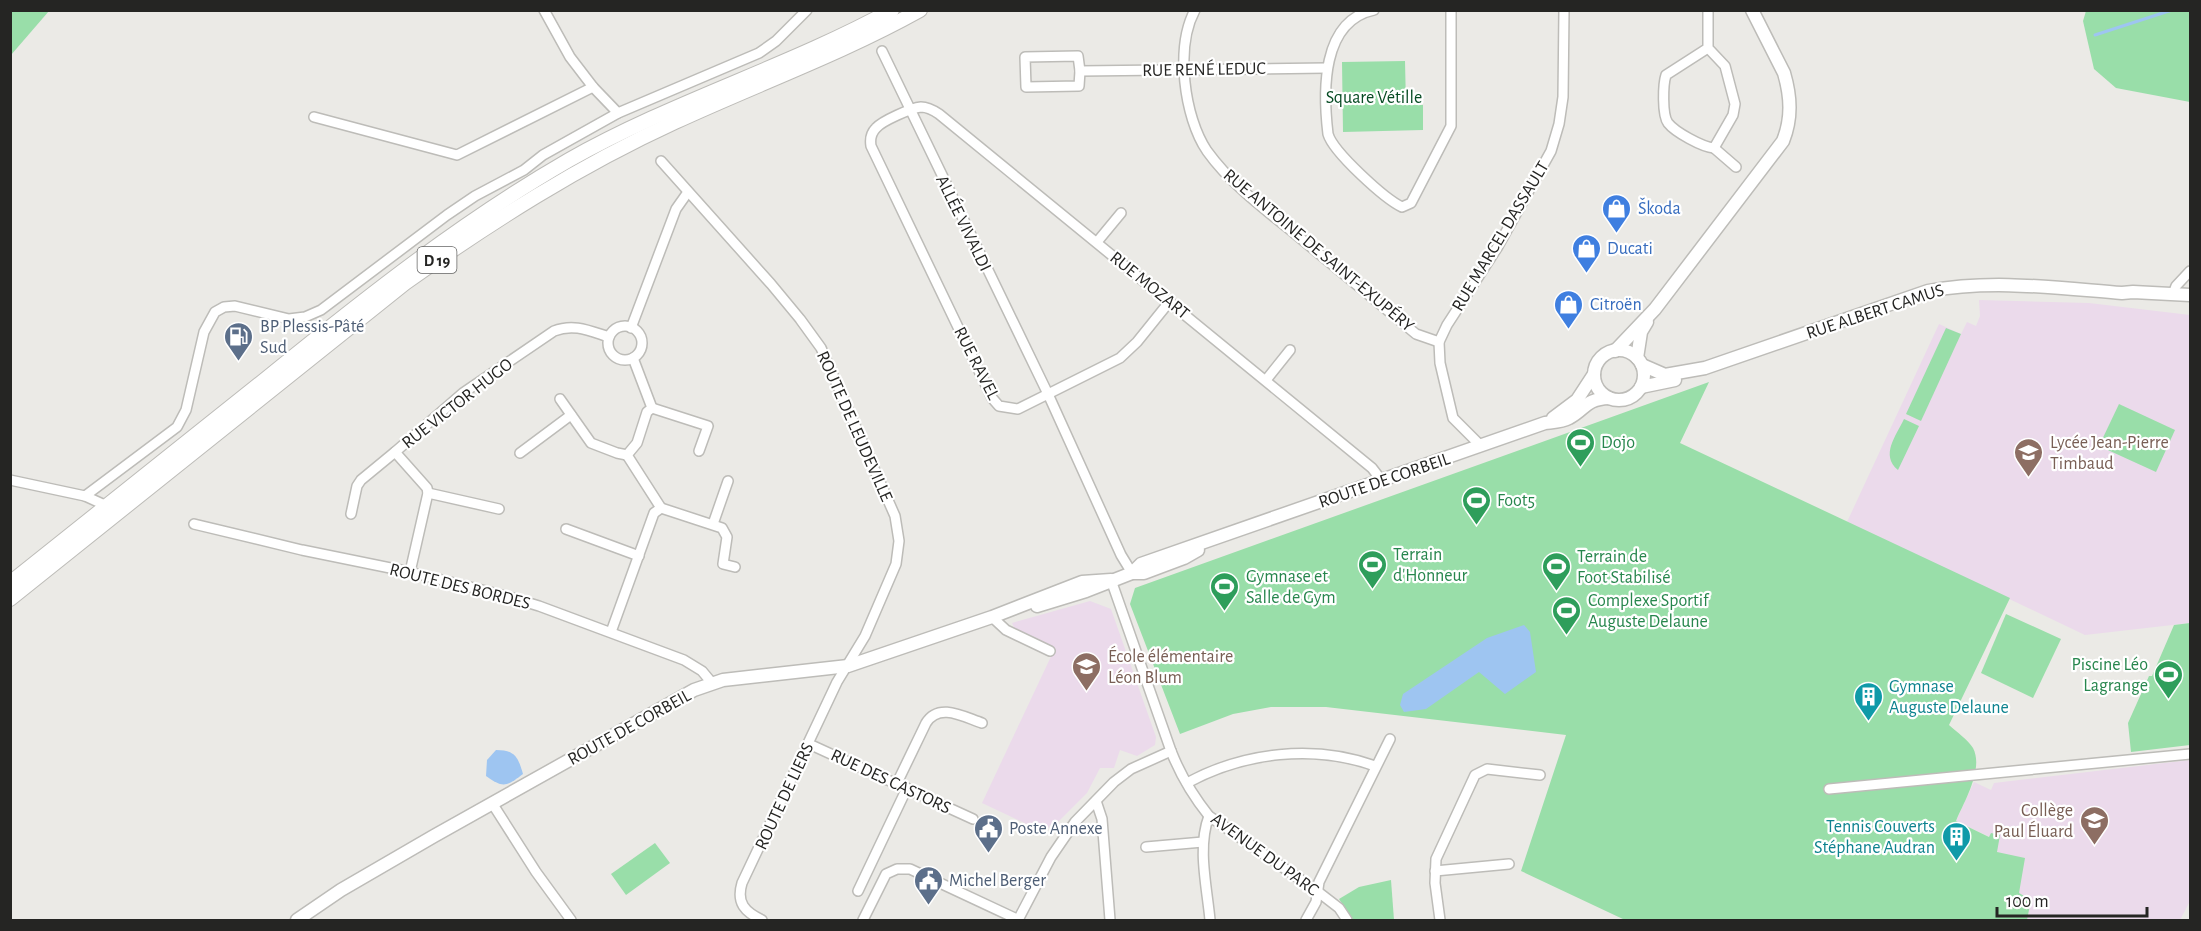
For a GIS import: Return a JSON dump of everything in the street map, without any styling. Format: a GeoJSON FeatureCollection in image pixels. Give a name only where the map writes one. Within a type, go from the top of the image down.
{"type":"FeatureCollection","features":[{"type":"Feature","properties":{"kind":"main road","name":"D 19"},"geometry":{"type":"LineString","coordinates":[[10,583],[392,278],[515,193],[570,159],[633,126],[811,50],[892,10]]}},
{"type":"Feature","properties":{"kind":"main road","name":"D 19"},"geometry":{"type":"LineString","coordinates":[[10,599],[405,283],[494,222],[539,193],[631,143],[853,45],[920,10]]}},
{"type":"Feature","properties":{"kind":"street"},"geometry":{"type":"LineString","coordinates":[[544,10],[570,57],[593,87],[618,113]]}},
{"type":"Feature","properties":{"kind":"street"},"geometry":{"type":"LineString","coordinates":[[85,496],[177,427],[186,410],[204,332],[214,312],[236,306],[297,320],[321,310],[447,215],[476,196],[618,113],[759,53],[776,41],[807,10]]}},
{"type":"Feature","properties":{"kind":"street","name":"RUE ANTOINE DE SAINT-EXUPÉRY"},"geometry":{"type":"LineString","coordinates":[[1195,10],[1188,26],[1185,69],[1187,99],[1195,126],[1208,151],[1225,172],[1279,221],[1416,334],[1439,342]]}},
{"type":"Feature","properties":{"kind":"street"},"geometry":{"type":"LineString","coordinates":[[1374,10],[1353,20],[1338,35],[1329,55],[1327,128],[1329,139],[1340,153],[1391,202],[1402,207],[1411,203],[1451,126],[1451,10]]}},
{"type":"Feature","properties":{"kind":"street","name":"RUE MARCEL DASSAULT"},"geometry":{"type":"LineString","coordinates":[[1439,342],[1440,336],[1497,248],[1551,151],[1559,124],[1563,97],[1564,10]]}},
{"type":"Feature","properties":{"kind":"street"},"geometry":{"type":"LineString","coordinates":[[1708,10],[1708,48],[1725,66],[1735,104],[1733,115],[1714,148]]}},
{"type":"Feature","properties":{"kind":"street"},"geometry":{"type":"LineString","coordinates":[[1655,309],[1615,351],[1601,359],[1594,374],[1598,388],[1609,398],[1616,400],[1629,398],[1641,387],[1644,376],[1640,362],[1641,332],[1655,309],[1778,148],[1787,131],[1790,110],[1784,73],[1752,10]]}},
{"type":"Feature","properties":{"kind":"street"},"geometry":{"type":"LineString","coordinates":[[1708,48],[1666,75],[1664,116],[1668,123],[1686,136],[1708,148],[1714,148],[1736,167]]}},
{"type":"Feature","properties":{"kind":"street","name":"ALLÉE VIVALDI"},"geometry":{"type":"LineString","coordinates":[[882,51],[1048,394]]}},
{"type":"Feature","properties":{"kind":"street"},"geometry":{"type":"LineString","coordinates":[[1078,56],[1080,71],[1079,86],[1026,87],[1025,57],[1078,56]]}},
{"type":"Feature","properties":{"kind":"street","name":"RUE RENÉ LEDUC"},"geometry":{"type":"LineString","coordinates":[[1080,71],[1327,68]]}},
{"type":"Feature","properties":{"kind":"street"},"geometry":{"type":"LineString","coordinates":[[314,117],[457,155],[593,87]]}},
{"type":"Feature","properties":{"kind":"street","name":"RUE MOZART"},"geometry":{"type":"LineString","coordinates":[[909,110],[926,108],[939,114],[1266,380],[1372,468],[1382,481]]}},
{"type":"Feature","properties":{"kind":"street","name":"RUE RAVEL"},"geometry":{"type":"LineString","coordinates":[[909,110],[877,126],[870,138],[871,146],[992,398],[999,406],[1018,409],[1120,358],[1137,342],[1170,301]]}},
{"type":"Feature","properties":{"kind":"street","name":"ROUTE DE LEUDEVILLE"},"geometry":{"type":"LineString","coordinates":[[661,161],[801,319],[821,348],[895,516],[899,540],[896,564],[865,636],[848,666]]}},
{"type":"Feature","properties":{"kind":"street"},"geometry":{"type":"LineString","coordinates":[[632,328],[676,209],[688,192]]}},
{"type":"Feature","properties":{"kind":"street"},"geometry":{"type":"LineString","coordinates":[[1097,242],[1121,213]]}},
{"type":"Feature","properties":{"kind":"street"},"geometry":{"type":"LineString","coordinates":[[2173,294],[2176,286],[2190,271]]}},
{"type":"Feature","properties":{"kind":"street","name":"RUE ALBERT CAMUS"},"geometry":{"type":"LineString","coordinates":[[1640,362],[1665,375],[1705,368],[1911,297],[1947,287],[1974,284],[2009,285],[2190,295]]}},
{"type":"Feature","properties":{"kind":"street","name":"RUE ALBERT CAMUS"},"geometry":{"type":"LineString","coordinates":[[2122,293],[2134,297],[2190,303]]}},
{"type":"Feature","properties":{"kind":"street","name":"RUE VICTOR HUGO"},"geometry":{"type":"LineString","coordinates":[[428,493],[427,488],[395,452],[462,393],[563,327],[574,327],[609,337]]}},
{"type":"Feature","properties":{"kind":"street"},"geometry":{"type":"LineString","coordinates":[[619,328],[632,328],[639,334],[640,350],[633,358],[621,360],[611,354],[608,349],[609,337],[619,328]]}},
{"type":"Feature","properties":{"kind":"street"},"geometry":{"type":"LineString","coordinates":[[1439,342],[1440,363],[1453,418],[1481,446]]}},
{"type":"Feature","properties":{"kind":"street"},"geometry":{"type":"LineString","coordinates":[[1266,380],[1290,350]]}},
{"type":"Feature","properties":{"kind":"street"},"geometry":{"type":"LineString","coordinates":[[1615,351],[1627,352],[1640,362]]}},
{"type":"Feature","properties":{"kind":"street"},"geometry":{"type":"LineString","coordinates":[[633,358],[652,408]]}},
{"type":"Feature","properties":{"kind":"street","name":"RUE ALBERT CAMUS"},"geometry":{"type":"LineString","coordinates":[[1641,387],[1679,380],[1705,368]]}},
{"type":"Feature","properties":{"kind":"street","name":"ROUTE DE CORBEIL"},"geometry":{"type":"LineString","coordinates":[[1545,423],[1577,400],[1594,374]]}},
{"type":"Feature","properties":{"kind":"street"},"geometry":{"type":"LineString","coordinates":[[1048,394],[1120,555],[1132,573]]}},
{"type":"Feature","properties":{"kind":"street","name":"ROUTE DE CORBEIL"},"geometry":{"type":"LineString","coordinates":[[297,921],[341,890],[694,690],[712,683],[747,676],[848,666],[992,617],[1082,582],[1111,580],[1132,573],[1144,573],[1184,558],[1224,536],[1545,423],[1571,417],[1591,401],[1609,398]]}},
{"type":"Feature","properties":{"kind":"street"},"geometry":{"type":"LineString","coordinates":[[560,399],[591,443],[627,455],[661,508],[713,524],[726,532],[723,564],[735,567]]}},
{"type":"Feature","properties":{"kind":"street"},"geometry":{"type":"LineString","coordinates":[[652,408],[708,426],[699,451]]}},
{"type":"Feature","properties":{"kind":"street"},"geometry":{"type":"LineString","coordinates":[[627,455],[637,442],[647,412],[652,408]]}},
{"type":"Feature","properties":{"kind":"street"},"geometry":{"type":"LineString","coordinates":[[520,453],[571,415]]}},
{"type":"Feature","properties":{"kind":"street"},"geometry":{"type":"LineString","coordinates":[[351,513],[357,486],[361,480],[395,452]]}},
{"type":"Feature","properties":{"kind":"street"},"geometry":{"type":"LineString","coordinates":[[10,480],[85,496],[107,506]]}},
{"type":"Feature","properties":{"kind":"street"},"geometry":{"type":"LineString","coordinates":[[713,524],[728,481]]}},
{"type":"Feature","properties":{"kind":"street"},"geometry":{"type":"LineString","coordinates":[[410,572],[428,493],[499,509]]}},
{"type":"Feature","properties":{"kind":"street"},"geometry":{"type":"LineString","coordinates":[[611,632],[654,513],[661,508]]}},
{"type":"Feature","properties":{"kind":"street","name":"ROUTE DES BORDES"},"geometry":{"type":"LineString","coordinates":[[194,525],[410,572],[539,606],[684,660],[702,671],[712,683]]}},
{"type":"Feature","properties":{"kind":"street"},"geometry":{"type":"LineString","coordinates":[[566,529],[639,556]]}},
{"type":"Feature","properties":{"kind":"street","name":"AVENUE DU PARC"},"geometry":{"type":"LineString","coordinates":[[1111,580],[1171,750],[1197,800],[1209,816],[1339,908],[1347,921]]}},
{"type":"Feature","properties":{"kind":"street"},"geometry":{"type":"LineString","coordinates":[[992,617],[1006,630],[1050,651]]}},
{"type":"Feature","properties":{"kind":"street","name":"ROUTE DE LIERS"},"geometry":{"type":"LineString","coordinates":[[762,921],[748,913],[742,906],[740,891],[837,682],[848,666]]}},
{"type":"Feature","properties":{"kind":"street"},"geometry":{"type":"LineString","coordinates":[[897,783],[926,723],[932,716],[948,711],[982,723]]}},
{"type":"Feature","properties":{"kind":"street"},"geometry":{"type":"LineString","coordinates":[[1306,921],[1316,902],[1319,882],[1390,739]]}},
{"type":"Feature","properties":{"kind":"street","name":"RUE DES CASTORS"},"geometry":{"type":"LineString","coordinates":[[808,744],[973,819]]}},
{"type":"Feature","properties":{"kind":"street"},"geometry":{"type":"LineString","coordinates":[[862,921],[886,874],[897,869],[910,869],[1018,920],[1060,842],[1075,822],[1114,782],[1131,769],[1171,750]]}},
{"type":"Feature","properties":{"kind":"street"},"geometry":{"type":"LineString","coordinates":[[1187,783],[1233,764],[1263,756],[1323,754],[1353,758],[1375,766]]}},
{"type":"Feature","properties":{"kind":"street"},"geometry":{"type":"LineString","coordinates":[[1829,789],[2190,754]]}},
{"type":"Feature","properties":{"kind":"street"},"geometry":{"type":"LineString","coordinates":[[1440,921],[1435,871],[1438,851],[1475,775],[1487,769],[1540,775]]}},
{"type":"Feature","properties":{"kind":"street"},"geometry":{"type":"LineString","coordinates":[[858,891],[907,788]]}},
{"type":"Feature","properties":{"kind":"street"},"geometry":{"type":"LineString","coordinates":[[1096,801],[1102,819],[1110,921]]}},
{"type":"Feature","properties":{"kind":"street"},"geometry":{"type":"LineString","coordinates":[[492,803],[571,921]]}},
{"type":"Feature","properties":{"kind":"street"},"geometry":{"type":"LineString","coordinates":[[1209,816],[1203,842],[1210,921]]}},
{"type":"Feature","properties":{"kind":"street"},"geometry":{"type":"LineString","coordinates":[[1146,847],[1203,842]]}},
{"type":"Feature","properties":{"kind":"street"},"geometry":{"type":"LineString","coordinates":[[1435,871],[1509,864]]}},
{"type":"Feature","properties":{"kind":"shaded area","name":"Lycée Jean-Pierre Timbaud"},"geometry":{"type":"Polygon","coordinates":[[[1979,300],[2089,303],[2190,315],[2190,623],[2085,635],[1847,522],[1939,324],[1961,334],[1967,322],[1976,326],[1980,316],[1979,300]]]}},
{"type":"Feature","properties":{"kind":"shaded area","name":"École élémentaire Léon Blum"},"geometry":{"type":"Polygon","coordinates":[[[1090,601],[1111,609],[1156,737],[1155,745],[1137,756],[1120,750],[1114,768],[1100,768],[1087,793],[1057,823],[1050,825],[1046,833],[982,803],[1055,648],[1015,629],[1012,623],[1090,601]]]}},
{"type":"Feature","properties":{"kind":"shaded area","name":"Collège Paul Éluard"},"geometry":{"type":"Polygon","coordinates":[[[2190,760],[2190,901],[2180,920],[2027,920],[2019,893],[1990,837],[1956,821],[1974,782],[1991,790],[1994,783],[2190,760]]]}},
{"type":"Feature","properties":{"kind":"green space"},"geometry":{"type":"Polygon","coordinates":[[[10,11],[49,11],[11,55],[10,11]]]}},
{"type":"Feature","properties":{"kind":"green space"},"geometry":{"type":"Polygon","coordinates":[[[2086,11],[2190,11],[2190,102],[2116,88],[2094,69],[2083,21],[2086,11]]]}},
{"type":"Feature","properties":{"kind":"green space","name":"Square Vétille"},"geometry":{"type":"Polygon","coordinates":[[[1405,61],[1406,105],[1423,105],[1423,130],[1343,132],[1342,62],[1405,61]]]}},
{"type":"Feature","properties":{"kind":"green space"},"geometry":{"type":"Polygon","coordinates":[[[1946,328],[1961,334],[1921,421],[1906,414],[1946,328]]]}},
{"type":"Feature","properties":{"kind":"green space","name":"Complexe Sportif Auguste Delaune"},"geometry":{"type":"Polygon","coordinates":[[[1709,382],[1680,443],[2010,598],[1949,725],[1971,745],[1976,756],[1972,785],[1956,821],[1989,837],[1991,833],[2000,835],[1997,852],[2025,858],[2019,893],[2031,900],[2027,920],[1625,920],[1521,871],[1566,735],[1326,707],[1271,707],[1233,714],[1180,734],[1130,604],[1135,588],[1709,382]]]}},
{"type":"Feature","properties":{"kind":"green space"},"geometry":{"type":"Polygon","coordinates":[[[2119,404],[2175,430],[2156,472],[2099,446],[2119,404]]]}},
{"type":"Feature","properties":{"kind":"green space"},"geometry":{"type":"Polygon","coordinates":[[[1904,419],[1919,426],[1898,470],[1890,458],[1890,452],[1891,445],[1904,419]]]}},
{"type":"Feature","properties":{"kind":"green space"},"geometry":{"type":"Polygon","coordinates":[[[2006,614],[2061,639],[2033,698],[1981,673],[2006,614]]]}},
{"type":"Feature","properties":{"kind":"green space"},"geometry":{"type":"Polygon","coordinates":[[[2190,623],[2190,745],[2131,752],[2128,723],[2149,676],[2152,676],[2174,625],[2190,623]]]}},
{"type":"Feature","properties":{"kind":"green space"},"geometry":{"type":"Polygon","coordinates":[[[655,843],[670,863],[626,895],[611,874],[655,843]]]}},
{"type":"Feature","properties":{"kind":"green space"},"geometry":{"type":"Polygon","coordinates":[[[1391,880],[1394,920],[1353,920],[1339,899],[1359,887],[1391,880]]]}},
{"type":"Feature","properties":{"kind":"water"},"geometry":{"type":"Polygon","coordinates":[[[1524,625],[1530,632],[1536,672],[1505,694],[1479,672],[1426,709],[1404,712],[1400,705],[1403,694],[1487,638],[1524,625]]]}},
{"type":"Feature","properties":{"kind":"water"},"geometry":{"type":"Polygon","coordinates":[[[496,750],[512,753],[523,774],[508,784],[497,783],[486,776],[487,760],[496,750]]]}},
{"type":"Feature","properties":{"kind":"waterway"},"geometry":{"type":"LineString","coordinates":[[2095,35],[2172,10]]}},
{"type":"Feature","properties":{"kind":"place","name":"Škoda"},"geometry":{"type":"Point","coordinates":[1617,234]}},
{"type":"Feature","properties":{"kind":"place","name":"Ducati"},"geometry":{"type":"Point","coordinates":[1586,274]}},
{"type":"Feature","properties":{"kind":"place","name":"Citroën"},"geometry":{"type":"Point","coordinates":[1569,330]}},
{"type":"Feature","properties":{"kind":"place","name":"BP Plessis-Pâté Sud"},"geometry":{"type":"Point","coordinates":[239,362]}},
{"type":"Feature","properties":{"kind":"place","name":"Dojo"},"geometry":{"type":"Point","coordinates":[1580,468]}},
{"type":"Feature","properties":{"kind":"place","name":"Lycée Jean-Pierre Timbaud"},"geometry":{"type":"Point","coordinates":[2029,478]}},
{"type":"Feature","properties":{"kind":"place","name":"Foot5"},"geometry":{"type":"Point","coordinates":[1476,526]}},
{"type":"Feature","properties":{"kind":"place","name":"Terrain d'Honneur"},"geometry":{"type":"Point","coordinates":[1372,590]}},
{"type":"Feature","properties":{"kind":"place","name":"Terrain de Foot Stabilisé"},"geometry":{"type":"Point","coordinates":[1556,592]}},
{"type":"Feature","properties":{"kind":"place","name":"Gymnase et Salle de Gym"},"geometry":{"type":"Point","coordinates":[1225,612]}},
{"type":"Feature","properties":{"kind":"place","name":"Complexe Sportif Auguste Delaune"},"geometry":{"type":"Point","coordinates":[1567,636]}},
{"type":"Feature","properties":{"kind":"place","name":"École élémentaire Léon Blum"},"geometry":{"type":"Point","coordinates":[1087,692]}},
{"type":"Feature","properties":{"kind":"place","name":"Piscine Léo Lagrange"},"geometry":{"type":"Point","coordinates":[2169,700]}},
{"type":"Feature","properties":{"kind":"place","name":"Gymnase Auguste Delaune"},"geometry":{"type":"Point","coordinates":[1868,722]}},
{"type":"Feature","properties":{"kind":"place","name":"Collège Paul Éluard"},"geometry":{"type":"Point","coordinates":[2094,846]}},
{"type":"Feature","properties":{"kind":"place","name":"Poste Annexe"},"geometry":{"type":"Point","coordinates":[988,854]}},
{"type":"Feature","properties":{"kind":"place","name":"Tennis Couverts Stéphane Audran"},"geometry":{"type":"Point","coordinates":[1956,862]}},
{"type":"Feature","properties":{"kind":"place","name":"Michel Berger"},"geometry":{"type":"Point","coordinates":[928,906]}}]}
